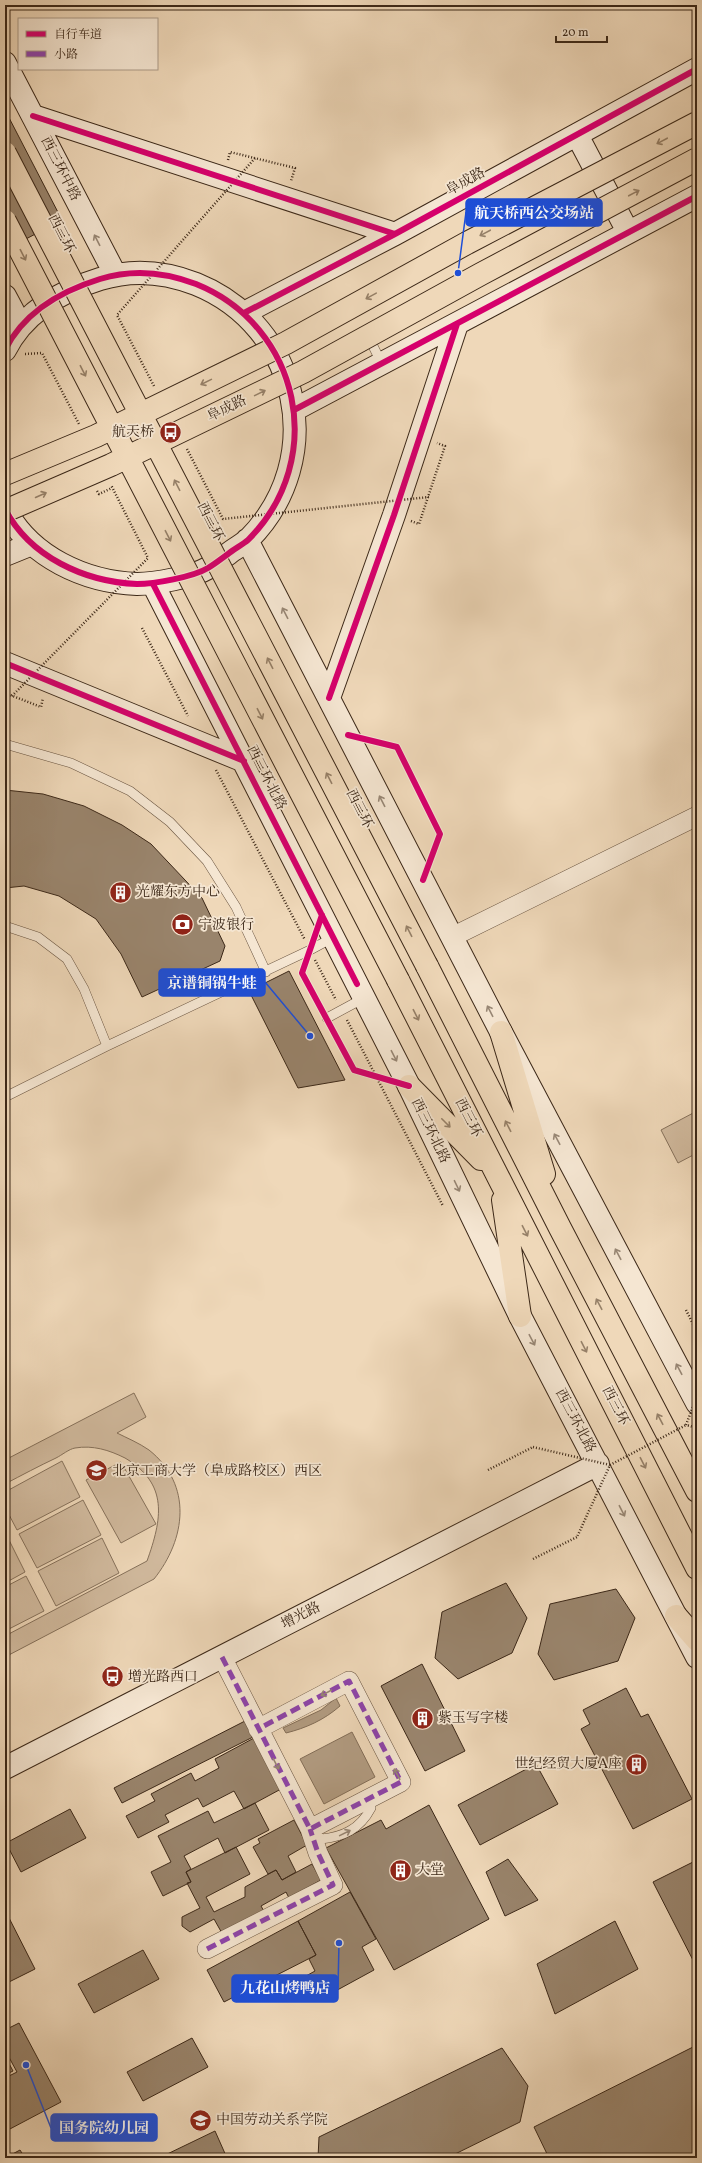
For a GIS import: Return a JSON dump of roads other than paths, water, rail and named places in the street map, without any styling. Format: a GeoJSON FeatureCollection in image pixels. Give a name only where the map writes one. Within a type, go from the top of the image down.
{"type":"FeatureCollection","features":[{"type":"Feature","properties":{"kind":"highway"},"geometry":{"type":"LineString","coordinates":[[5,474],[96,436],[286,343],[467,243],[697,123]]}},
{"type":"Feature","properties":{"kind":"highway","name":"西三环"},"geometry":{"type":"LineString","coordinates":[[5,153],[427,966],[560,1228],[697,1491]]}},
{"type":"Feature","properties":{"kind":"highway","name":"阜成路"},"geometry":{"type":"LineString","coordinates":[[5,510],[111,465],[303,372],[481,274],[697,159]]}},
{"type":"Feature","properties":{"kind":"highway","name":"西三环"},"geometry":{"type":"LineString","coordinates":[[5,221],[398,980],[697,1568]]}},
{"type":"Feature","properties":{"kind":"highway"},"geometry":{"type":"LineString","coordinates":[[501,1032],[560,1228]]}},
{"type":"Feature","properties":{"kind":"highway"},"geometry":{"type":"LineString","coordinates":[[409,1086],[498,1178],[520,1316]]}},
{"type":"Feature","properties":{"kind":"highway"},"geometry":{"type":"LineString","coordinates":[[676,1616],[697,1640]]}},
{"type":"Feature","properties":{"kind":"street","name":"西三环中路"},"geometry":{"type":"LineString","coordinates":[[5,63],[115,274]]}},
{"type":"Feature","properties":{"kind":"street","name":"阜成路"},"geometry":{"type":"LineString","coordinates":[[244,313],[395,234],[697,69]]}},
{"type":"Feature","properties":{"kind":"street"},"geometry":{"type":"LineString","coordinates":[[33,116],[395,234]]}},
{"type":"Feature","properties":{"kind":"street"},"geometry":{"type":"LineString","coordinates":[[577,135],[628,232]]}},
{"type":"Feature","properties":{"kind":"street"},"geometry":{"type":"LineString","coordinates":[[294,410],[697,196]]}},
{"type":"Feature","properties":{"kind":"street"},"geometry":{"type":"LineString","coordinates":[[5,510],[32,544],[53,560],[82,574],[116,583],[153,584],[206,569],[247,540],[272,510],[288,474],[295,438],[294,410],[288,382],[276,354],[262,332],[244,313],[216,292],[179,278],[149,273],[115,274],[75,286],[49,301],[21,326],[12,352]]}},
{"type":"Feature","properties":{"kind":"street"},"geometry":{"type":"LineString","coordinates":[[5,296],[21,326]]}},
{"type":"Feature","properties":{"kind":"street"},"geometry":{"type":"LineString","coordinates":[[329,698],[394,515],[457,324]]}},
{"type":"Feature","properties":{"kind":"street"},"geometry":{"type":"LineString","coordinates":[[247,540],[501,1032],[697,1403]]}},
{"type":"Feature","properties":{"kind":"street"},"geometry":{"type":"LineString","coordinates":[[5,555],[32,544]]}},
{"type":"Feature","properties":{"kind":"street","name":"西三环北路"},"geometry":{"type":"LineString","coordinates":[[153,584],[409,1086],[520,1316],[604,1464],[697,1657]]}},
{"type":"Feature","properties":{"kind":"street"},"geometry":{"type":"LineString","coordinates":[[5,663],[244,760]]}},
{"type":"Feature","properties":{"kind":"street"},"geometry":{"type":"LineString","coordinates":[[452,937],[697,816]]}},
{"type":"Feature","properties":{"kind":"street","name":"增光路"},"geometry":{"type":"LineString","coordinates":[[5,1768],[604,1464]]}},
{"type":"Feature","properties":{"kind":"street"},"geometry":{"type":"LineString","coordinates":[[207,1949],[333,1885],[318,1853],[310,1829],[222,1657]]}},
{"type":"Feature","properties":{"kind":"street"},"geometry":{"type":"LineString","coordinates":[[258,1729],[349,1681],[402,1782],[310,1829]]}},
{"type":"Feature","properties":{"kind":"lane"},"geometry":{"type":"LineString","coordinates":[[382,364],[371,342],[568,237]]}},
{"type":"Feature","properties":{"kind":"lane"},"geometry":{"type":"LineString","coordinates":[[5,744],[71,763],[130,791],[170,822],[207,861],[236,907],[266,972]]}},
{"type":"Feature","properties":{"kind":"lane"},"geometry":{"type":"LineString","coordinates":[[5,926],[38,937],[68,958],[84,989],[107,1046]]}},
{"type":"Feature","properties":{"kind":"lane"},"geometry":{"type":"LineString","coordinates":[[5,1097],[107,1046],[266,972],[334,937]]}},
{"type":"Feature","properties":{"kind":"lane"},"geometry":{"type":"LineString","coordinates":[[326,1018],[364,998]]}},
{"type":"Feature","properties":{"kind":"place","name":"航天桥西公交场站"},"geometry":{"type":"Point","coordinates":[458,273]}},
{"type":"Feature","properties":{"kind":"place","name":"航天桥"},"geometry":{"type":"Point","coordinates":[170,432]}},
{"type":"Feature","properties":{"kind":"place","name":"光耀东方中心"},"geometry":{"type":"Point","coordinates":[120,892]}},
{"type":"Feature","properties":{"kind":"place","name":"宁波银行"},"geometry":{"type":"Point","coordinates":[182,925]}},
{"type":"Feature","properties":{"kind":"place","name":"京谱铜锅牛蛙"},"geometry":{"type":"Point","coordinates":[310,1036]}},
{"type":"Feature","properties":{"kind":"place","name":"北京工商大学（阜成路校区）西区"},"geometry":{"type":"Point","coordinates":[97,1471]}},
{"type":"Feature","properties":{"kind":"place","name":"增光路西口"},"geometry":{"type":"Point","coordinates":[113,1677]}},
{"type":"Feature","properties":{"kind":"place","name":"紫玉写字楼"},"geometry":{"type":"Point","coordinates":[423,1718]}},
{"type":"Feature","properties":{"kind":"place","name":"世纪经贸大厦A座"},"geometry":{"type":"Point","coordinates":[637,1764]}},
{"type":"Feature","properties":{"kind":"place","name":"大堂"},"geometry":{"type":"Point","coordinates":[401,1870]}},
{"type":"Feature","properties":{"kind":"place","name":"九花山烤鸭店"},"geometry":{"type":"Point","coordinates":[339,1943]}},
{"type":"Feature","properties":{"kind":"place","name":"国务院幼儿园"},"geometry":{"type":"Point","coordinates":[26,2065]}},
{"type":"Feature","properties":{"kind":"place","name":"中国劳动关系学院"},"geometry":{"type":"Point","coordinates":[201,2120]}}]}
